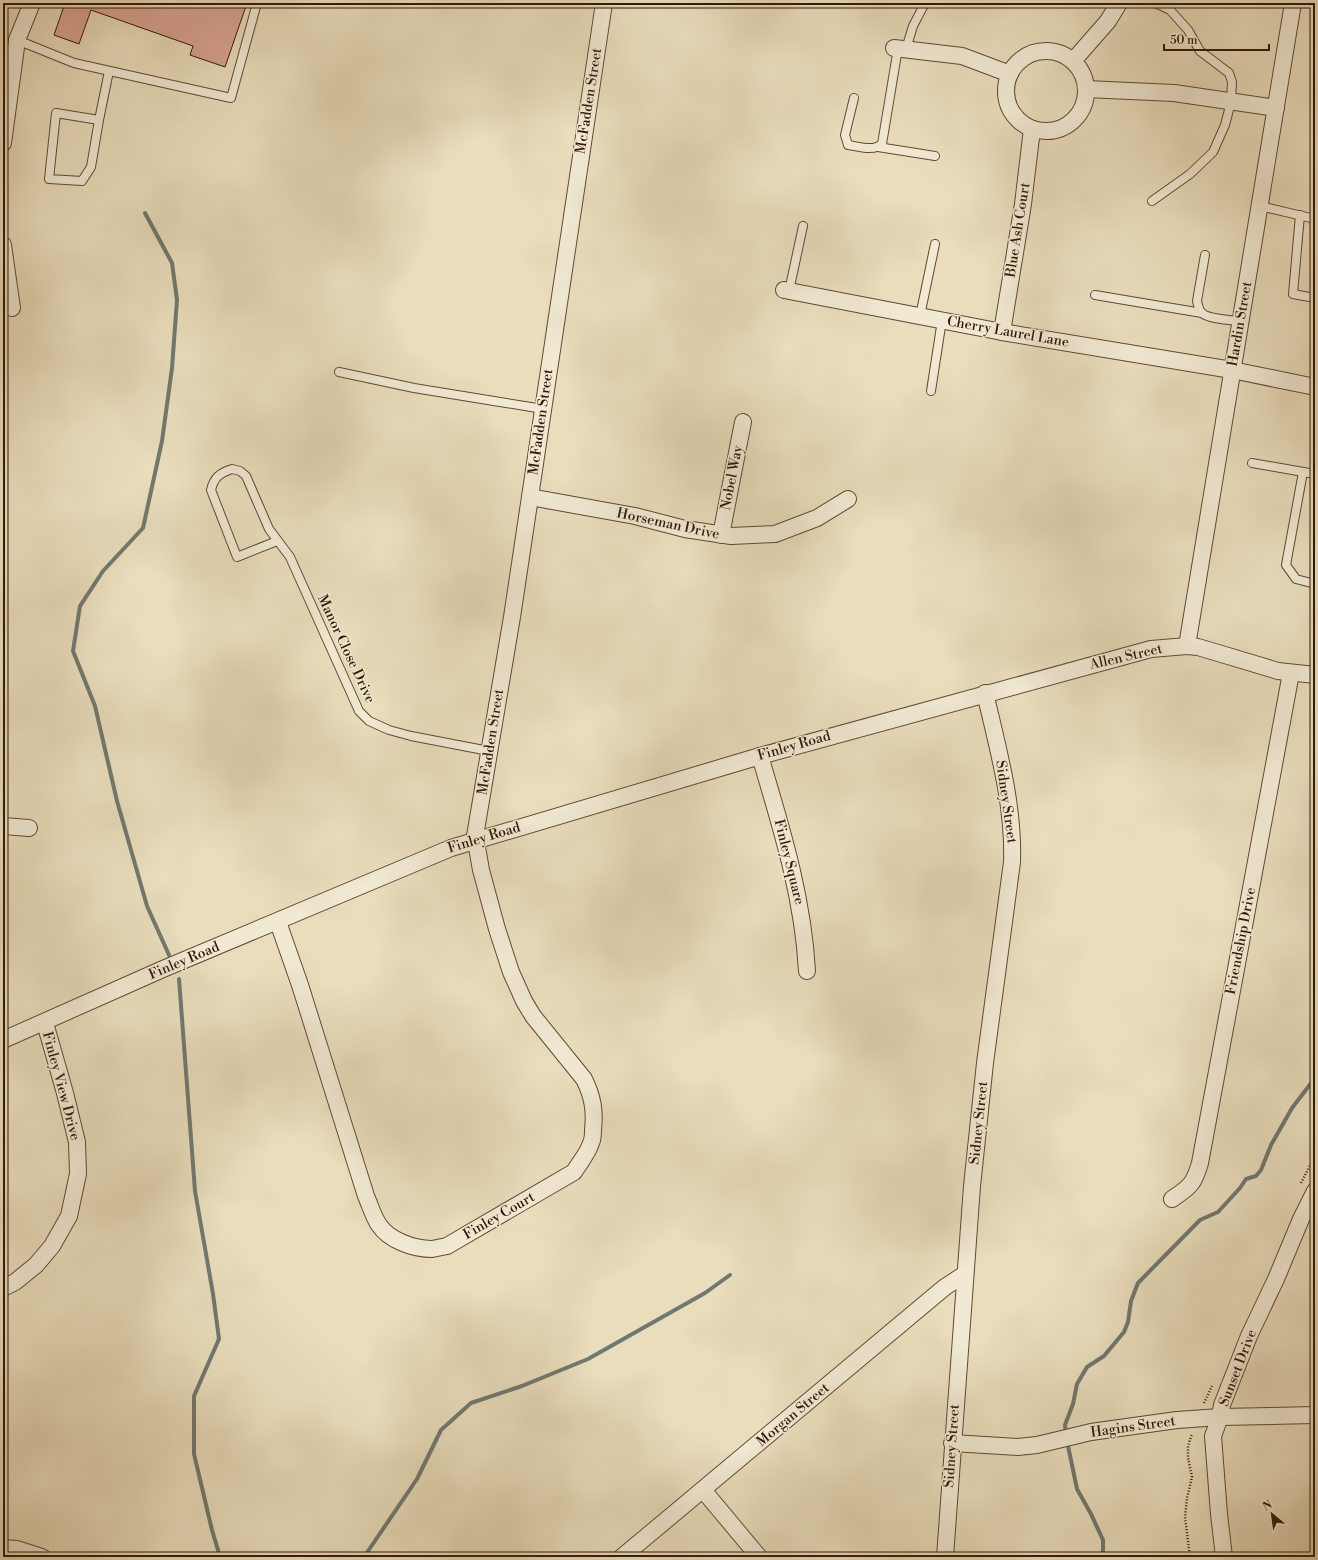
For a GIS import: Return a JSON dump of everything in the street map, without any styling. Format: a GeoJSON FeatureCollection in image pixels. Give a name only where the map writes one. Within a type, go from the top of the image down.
{"type":"FeatureCollection","features":[{"type":"Feature","properties":{"kind":"street"},"geometry":{"type":"LineString","coordinates":[[3,143],[10,39],[32,3]]}},
{"type":"Feature","properties":{"kind":"street","name":"McFadden Street"},"geometry":{"type":"LineString","coordinates":[[476,840],[489,751],[513,609],[604,3]]}},
{"type":"Feature","properties":{"kind":"street"},"geometry":{"type":"LineString","coordinates":[[1073,61],[1108,21],[1119,3]]}},
{"type":"Feature","properties":{"kind":"street","name":"Hardin Street"},"geometry":{"type":"LineString","coordinates":[[1187,646],[1293,3]]}},
{"type":"Feature","properties":{"kind":"street"},"geometry":{"type":"LineString","coordinates":[[899,48],[962,56],[1010,74]]}},
{"type":"Feature","properties":{"kind":"street"},"geometry":{"type":"LineString","coordinates":[[1044,50],[1060,53],[1073,61],[1082,74],[1086,89],[1084,105],[1076,118],[1063,128],[1048,132],[1032,129],[1018,121],[1009,108],[1005,93],[1008,77],[1016,64],[1028,54],[1044,50]]}},
{"type":"Feature","properties":{"kind":"street"},"geometry":{"type":"LineString","coordinates":[[1086,89],[1174,93],[1276,108]]}},
{"type":"Feature","properties":{"kind":"street","name":"Blue Ash Court"},"geometry":{"type":"LineString","coordinates":[[1002,332],[1023,204],[1032,129]]}},
{"type":"Feature","properties":{"kind":"street"},"geometry":{"type":"LineString","coordinates":[[3,245],[5,269],[12,308]]}},
{"type":"Feature","properties":{"kind":"street","name":"Cherry Laurel Lane"},"geometry":{"type":"LineString","coordinates":[[787,290],[1002,332],[1232,370],[1315,387]]}},
{"type":"Feature","properties":{"kind":"street","name":"Nobel Way"},"geometry":{"type":"LineString","coordinates":[[721,534],[743,422]]}},
{"type":"Feature","properties":{"kind":"street","name":"Horseman Drive"},"geometry":{"type":"LineString","coordinates":[[530,497],[635,516],[685,529],[731,536],[775,534],[817,518],[848,499]]}},
{"type":"Feature","properties":{"kind":"street","name":"Allen Street"},"geometry":{"type":"LineString","coordinates":[[985,693],[1150,649],[1187,646],[1213,651],[1278,671],[1315,675]]}},
{"type":"Feature","properties":{"kind":"street","name":"Friendship Drive"},"geometry":{"type":"LineString","coordinates":[[1172,1198],[1189,1187],[1194,1180],[1200,1163],[1291,673]]}},
{"type":"Feature","properties":{"kind":"street","name":"Finley Road"},"geometry":{"type":"LineString","coordinates":[[3,1040],[163,970],[451,848],[760,756],[985,693]]}},
{"type":"Feature","properties":{"kind":"street","name":"Sidney Street"},"geometry":{"type":"LineString","coordinates":[[945,1557],[952,1443],[972,1186],[984,1071],[1013,839],[1004,776],[985,693]]}},
{"type":"Feature","properties":{"kind":"street","name":"Finley Square"},"geometry":{"type":"LineString","coordinates":[[760,756],[789,855],[801,911],[807,971]]}},
{"type":"Feature","properties":{"kind":"street"},"geometry":{"type":"LineString","coordinates":[[3,826],[29,828]]}},
{"type":"Feature","properties":{"kind":"street","name":"Finley Court"},"geometry":{"type":"LineString","coordinates":[[278,922],[300,986],[366,1196],[379,1225],[387,1234],[398,1241],[431,1249],[447,1246],[574,1172],[592,1142],[594,1119],[594,1104],[584,1079],[533,1016],[524,1001],[511,972],[481,870],[476,840]]}},
{"type":"Feature","properties":{"kind":"street","name":"Finley View Drive"},"geometry":{"type":"LineString","coordinates":[[3,1288],[15,1282],[36,1265],[52,1246],[69,1216],[78,1174],[77,1142],[65,1093],[44,1023]]}},
{"type":"Feature","properties":{"kind":"street","name":"Sunset Drive"},"geometry":{"type":"LineString","coordinates":[[1224,1557],[1218,1514],[1213,1436],[1220,1417],[1222,1405],[1249,1336],[1315,1191]]}},
{"type":"Feature","properties":{"kind":"street","name":"Morgan Street"},"geometry":{"type":"LineString","coordinates":[[622,1557],[945,1287],[965,1274]]}},
{"type":"Feature","properties":{"kind":"street","name":"Hagins Street"},"geometry":{"type":"LineString","coordinates":[[952,1443],[1018,1447],[1129,1427],[1220,1417],[1315,1415]]}},
{"type":"Feature","properties":{"kind":"street"},"geometry":{"type":"LineString","coordinates":[[703,1490],[759,1557]]}},
{"type":"Feature","properties":{"kind":"street"},"geometry":{"type":"LineString","coordinates":[[3,1548],[17,1549],[42,1557]]}},
{"type":"Feature","properties":{"kind":"lane"},"geometry":{"type":"LineString","coordinates":[[10,39],[74,63],[231,98],[257,3]]}},
{"type":"Feature","properties":{"kind":"lane"},"geometry":{"type":"LineString","coordinates":[[854,98],[845,135],[848,145],[874,149],[882,144],[899,48],[925,3]]}},
{"type":"Feature","properties":{"kind":"lane"},"geometry":{"type":"LineString","coordinates":[[1152,201],[1190,174],[1212,152],[1225,126],[1231,102],[1232,82],[1229,73],[1200,51],[1188,30],[1170,10],[1155,3]]}},
{"type":"Feature","properties":{"kind":"lane"},"geometry":{"type":"LineString","coordinates":[[99,120],[56,113],[48,179],[82,181],[91,167],[109,71]]}},
{"type":"Feature","properties":{"kind":"lane"},"geometry":{"type":"LineString","coordinates":[[878,147],[935,156]]}},
{"type":"Feature","properties":{"kind":"lane"},"geometry":{"type":"LineString","coordinates":[[1260,206],[1315,219]]}},
{"type":"Feature","properties":{"kind":"lane"},"geometry":{"type":"LineString","coordinates":[[1300,215],[1293,294],[1315,298]]}},
{"type":"Feature","properties":{"kind":"lane"},"geometry":{"type":"LineString","coordinates":[[787,290],[803,226]]}},
{"type":"Feature","properties":{"kind":"lane"},"geometry":{"type":"LineString","coordinates":[[920,316],[935,244]]}},
{"type":"Feature","properties":{"kind":"lane"},"geometry":{"type":"LineString","coordinates":[[1202,313],[1197,301],[1205,255]]}},
{"type":"Feature","properties":{"kind":"lane"},"geometry":{"type":"LineString","coordinates":[[1095,295],[1202,313],[1209,316],[1240,322]]}},
{"type":"Feature","properties":{"kind":"lane"},"geometry":{"type":"LineString","coordinates":[[932,391],[942,320]]}},
{"type":"Feature","properties":{"kind":"lane"},"geometry":{"type":"LineString","coordinates":[[339,372],[414,388],[543,409]]}},
{"type":"Feature","properties":{"kind":"lane"},"geometry":{"type":"LineString","coordinates":[[1252,463],[1315,474]]}},
{"type":"Feature","properties":{"kind":"lane","name":"Manor Close Drive"},"geometry":{"type":"LineString","coordinates":[[277,541],[237,557],[211,490],[213,481],[218,475],[232,469],[240,471],[246,476],[269,529],[290,557],[359,711],[369,721],[389,730],[411,736],[489,751]]}},
{"type":"Feature","properties":{"kind":"lane"},"geometry":{"type":"LineString","coordinates":[[1303,472],[1286,565],[1296,579],[1315,584]]}},
{"type":"Feature","properties":{"kind":"building"},"geometry":{"type":"Polygon","coordinates":[[[65,3],[247,3],[225,67],[190,55],[193,46],[91,10],[79,44],[54,35],[65,3]]]}},
{"type":"Feature","properties":{"kind":"waterway"},"geometry":{"type":"LineString","coordinates":[[145,213],[172,263],[177,300],[172,368],[162,441],[143,528],[103,571],[80,606],[73,651],[95,706],[117,801],[147,906],[169,955]]}},
{"type":"Feature","properties":{"kind":"waterway"},"geometry":{"type":"LineString","coordinates":[[179,979],[195,1191],[213,1294],[219,1339],[194,1396],[194,1454],[220,1557]]}},
{"type":"Feature","properties":{"kind":"waterway"},"geometry":{"type":"LineString","coordinates":[[1066,1434],[1065,1425],[1073,1404],[1077,1384],[1087,1367],[1104,1356],[1124,1332],[1128,1322],[1131,1301],[1138,1283],[1200,1220],[1218,1212],[1240,1188],[1246,1179],[1256,1176],[1261,1170],[1271,1145],[1292,1108],[1315,1078]]}},
{"type":"Feature","properties":{"kind":"waterway"},"geometry":{"type":"LineString","coordinates":[[364,1557],[417,1479],[441,1430],[471,1403],[522,1386],[588,1359],[705,1293],[730,1275]]}},
{"type":"Feature","properties":{"kind":"waterway"},"geometry":{"type":"LineString","coordinates":[[1067,1441],[1077,1489],[1103,1540],[1103,1557]]}}]}
